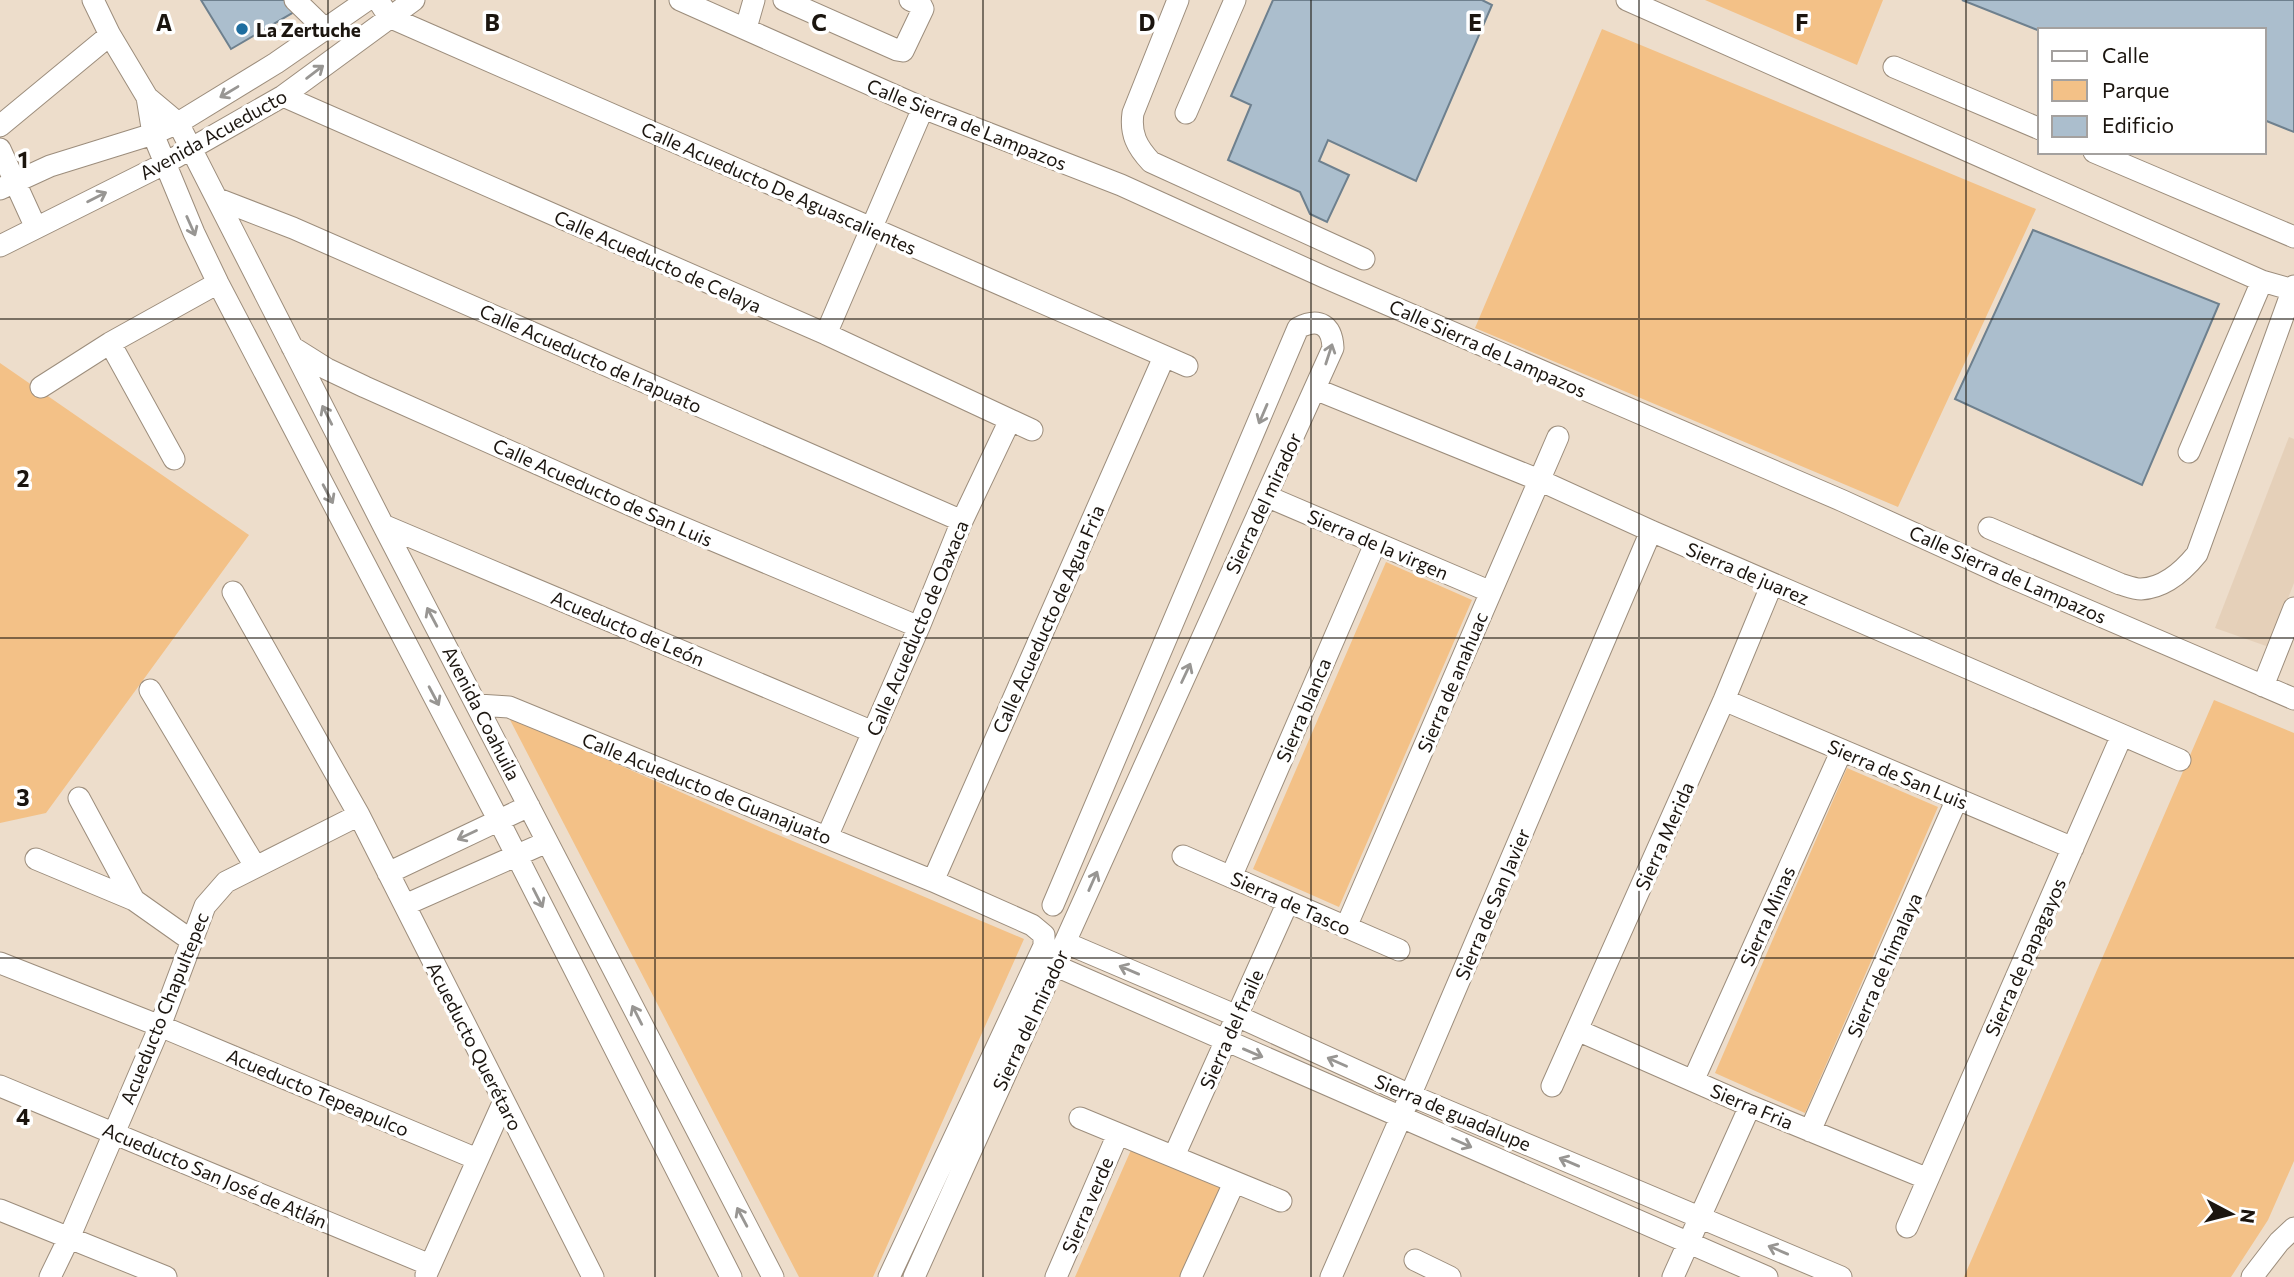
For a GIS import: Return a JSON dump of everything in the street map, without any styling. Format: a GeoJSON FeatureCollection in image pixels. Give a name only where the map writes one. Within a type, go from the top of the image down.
{"type":"FeatureCollection","features":[{"type":"Feature","properties":{"kind":"street"},"geometry":{"type":"LineString","coordinates":[[93,0],[110,35],[147,97],[178,123]]}},
{"type":"Feature","properties":{"kind":"street"},"geometry":{"type":"LineString","coordinates":[[295,0],[325,29]]}},
{"type":"Feature","properties":{"kind":"street","name":"Avenida Acueducto"},"geometry":{"type":"LineString","coordinates":[[7,185],[50,166],[153,134],[178,123],[276,63],[367,0]]}},
{"type":"Feature","properties":{"kind":"street","name":"Avenida Acueducto"},"geometry":{"type":"LineString","coordinates":[[0,246],[164,164],[283,96],[384,9],[414,0]]}},
{"type":"Feature","properties":{"kind":"street","name":"Calle Sierra de Lampazos"},"geometry":{"type":"LineString","coordinates":[[680,0],[923,108],[1121,185],[1324,277],[2294,699]]}},
{"type":"Feature","properties":{"kind":"street"},"geometry":{"type":"LineString","coordinates":[[746,28],[754,0]]}},
{"type":"Feature","properties":{"kind":"street"},"geometry":{"type":"LineString","coordinates":[[785,0],[900,51],[905,50],[923,9],[922,5],[910,0]]}},
{"type":"Feature","properties":{"kind":"street"},"geometry":{"type":"LineString","coordinates":[[1178,0],[1133,113],[1131,126],[1134,139],[1142,152],[1151,162],[1364,259]]}},
{"type":"Feature","properties":{"kind":"street"},"geometry":{"type":"LineString","coordinates":[[1186,113],[1235,0]]}},
{"type":"Feature","properties":{"kind":"street"},"geometry":{"type":"LineString","coordinates":[[1627,0],[2262,281],[2293,288],[2197,554],[2178,574],[2157,585],[2138,589],[2120,584],[1989,528]]}},
{"type":"Feature","properties":{"kind":"street","name":"Calle Acueducto De Aguascalientes"},"geometry":{"type":"LineString","coordinates":[[384,9],[1187,366]]}},
{"type":"Feature","properties":{"kind":"street"},"geometry":{"type":"LineString","coordinates":[[0,126],[110,35]]}},
{"type":"Feature","properties":{"kind":"street"},"geometry":{"type":"LineString","coordinates":[[1894,67],[2038,128]]}},
{"type":"Feature","properties":{"kind":"street","name":"Calle Acueducto de Celaya"},"geometry":{"type":"LineString","coordinates":[[283,96],[825,334],[1032,430]]}},
{"type":"Feature","properties":{"kind":"street","name":"Avenida Coahuila"},"geometry":{"type":"LineString","coordinates":[[147,97],[153,134],[164,164],[218,284],[499,821],[731,1277]]}},
{"type":"Feature","properties":{"kind":"street"},"geometry":{"type":"LineString","coordinates":[[825,334],[923,108]]}},
{"type":"Feature","properties":{"kind":"street","name":"Avenida Coahuila"},"geometry":{"type":"LineString","coordinates":[[178,123],[383,526],[774,1277]]}},
{"type":"Feature","properties":{"kind":"street"},"geometry":{"type":"LineString","coordinates":[[0,149],[7,185],[36,228]]}},
{"type":"Feature","properties":{"kind":"street"},"geometry":{"type":"LineString","coordinates":[[2099,154],[2294,237]]}},
{"type":"Feature","properties":{"kind":"street","name":"Calle Acueducto de Irapuato"},"geometry":{"type":"LineString","coordinates":[[218,199],[306,234],[962,521]]}},
{"type":"Feature","properties":{"kind":"street"},"geometry":{"type":"LineString","coordinates":[[2189,452],[2262,281]]}},
{"type":"Feature","properties":{"kind":"street"},"geometry":{"type":"LineString","coordinates":[[41,387],[110,343],[218,284]]}},
{"type":"Feature","properties":{"kind":"street","name":"Sierra del mirador"},"geometry":{"type":"LineString","coordinates":[[914,1277],[1333,348],[1333,337],[1328,328],[1317,323],[1308,323],[1298,328],[1053,905]]}},
{"type":"Feature","properties":{"kind":"street"},"geometry":{"type":"LineString","coordinates":[[110,343],[174,459]]}},
{"type":"Feature","properties":{"kind":"street","name":"Calle Acueducto de San Luis"},"geometry":{"type":"LineString","coordinates":[[292,346],[327,369],[365,387],[646,512],[919,627]]}},
{"type":"Feature","properties":{"kind":"street","name":"Calle Acueducto de Agua Fria"},"geometry":{"type":"LineString","coordinates":[[933,881],[1164,357]]}},
{"type":"Feature","properties":{"kind":"street","name":"Sierra de juarez"},"geometry":{"type":"LineString","coordinates":[[1315,389],[1539,481],[2180,761]]}},
{"type":"Feature","properties":{"kind":"street","name":"Calle Acueducto de Oaxaca"},"geometry":{"type":"LineString","coordinates":[[827,837],[919,627],[962,521],[1010,420]]}},
{"type":"Feature","properties":{"kind":"street","name":"Sierra de anahuac"},"geometry":{"type":"LineString","coordinates":[[1346,927],[1558,437]]}},
{"type":"Feature","properties":{"kind":"street","name":"Sierra de la virgen"},"geometry":{"type":"LineString","coordinates":[[1266,496],[1491,592]]}},
{"type":"Feature","properties":{"kind":"street","name":"Acueducto de León"},"geometry":{"type":"LineString","coordinates":[[383,526],[873,732]]}},
{"type":"Feature","properties":{"kind":"street","name":"Sierra de San Javier"},"geometry":{"type":"LineString","coordinates":[[1331,1277],[1651,531]]}},
{"type":"Feature","properties":{"kind":"street","name":"Sierra blanca"},"geometry":{"type":"LineString","coordinates":[[1231,877],[1375,544]]}},
{"type":"Feature","properties":{"kind":"street","name":"Sierra Merida"},"geometry":{"type":"LineString","coordinates":[[1552,1086],[1724,700],[1772,584]]}},
{"type":"Feature","properties":{"kind":"street","name":"Acueducto Querétaro"},"geometry":{"type":"LineString","coordinates":[[233,592],[359,815],[593,1277]]}},
{"type":"Feature","properties":{"kind":"street"},"geometry":{"type":"LineString","coordinates":[[2263,685],[2294,608]]}},
{"type":"Feature","properties":{"kind":"street"},"geometry":{"type":"LineString","coordinates":[[150,690],[255,866]]}},
{"type":"Feature","properties":{"kind":"street","name":"Sierra de San Luis"},"geometry":{"type":"LineString","coordinates":[[1724,700],[2073,848]]}},
{"type":"Feature","properties":{"kind":"street","name":"Calle Acueducto de Guanajuato"},"geometry":{"type":"LineString","coordinates":[[478,705],[509,707],[933,881],[1031,925],[1044,935]]}},
{"type":"Feature","properties":{"kind":"street"},"geometry":{"type":"LineString","coordinates":[[1138,707],[1164,721]]}},
{"type":"Feature","properties":{"kind":"street","name":"Sierra de papagayos"},"geometry":{"type":"LineString","coordinates":[[1907,1227],[2122,735]]}},
{"type":"Feature","properties":{"kind":"street","name":"Sierra Minas"},"geometry":{"type":"LineString","coordinates":[[1693,1081],[1842,750]]}},
{"type":"Feature","properties":{"kind":"street"},"geometry":{"type":"LineString","coordinates":[[79,798],[134,900]]}},
{"type":"Feature","properties":{"kind":"street","name":"Sierra de himalaya"},"geometry":{"type":"LineString","coordinates":[[1810,1131],[1957,799]]}},
{"type":"Feature","properties":{"kind":"street"},"geometry":{"type":"LineString","coordinates":[[388,873],[529,806]]}},
{"type":"Feature","properties":{"kind":"street","name":"Acueducto Chapultepec"},"geometry":{"type":"LineString","coordinates":[[50,1277],[160,1026],[205,906],[226,882],[359,815]]}},
{"type":"Feature","properties":{"kind":"street"},"geometry":{"type":"LineString","coordinates":[[405,905],[547,842]]}},
{"type":"Feature","properties":{"kind":"street","name":"Sierra de Tasco"},"geometry":{"type":"LineString","coordinates":[[1183,856],[1399,950]]}},
{"type":"Feature","properties":{"kind":"street"},"geometry":{"type":"LineString","coordinates":[[36,859],[134,900],[192,941]]}},
{"type":"Feature","properties":{"kind":"street","name":"Sierra del fraile"},"geometry":{"type":"LineString","coordinates":[[1174,1157],[1288,902]]}},
{"type":"Feature","properties":{"kind":"street","name":"Sierra del mirador"},"geometry":{"type":"LineString","coordinates":[[890,1277],[1044,946],[1044,935]]}},
{"type":"Feature","properties":{"kind":"street","name":"Sierra de guadalupe"},"geometry":{"type":"LineString","coordinates":[[1066,943],[1237,1016],[1410,1095],[1841,1277]]}},
{"type":"Feature","properties":{"kind":"street","name":"Acueducto Tepeapulco"},"geometry":{"type":"LineString","coordinates":[[0,963],[160,1026],[477,1159]]}},
{"type":"Feature","properties":{"kind":"street","name":"Sierra de guadalupe"},"geometry":{"type":"LineString","coordinates":[[1056,966],[1767,1277]]}},
{"type":"Feature","properties":{"kind":"street","name":"Sierra Fria"},"geometry":{"type":"LineString","coordinates":[[1577,1030],[1750,1106],[1928,1179]]}},
{"type":"Feature","properties":{"kind":"street","name":"Acueducto San José de Atlán"},"geometry":{"type":"LineString","coordinates":[[0,1086],[113,1132],[428,1271]]}},
{"type":"Feature","properties":{"kind":"street"},"geometry":{"type":"LineString","coordinates":[[428,1271],[503,1103]]}},
{"type":"Feature","properties":{"kind":"street"},"geometry":{"type":"LineString","coordinates":[[1673,1277],[1750,1106]]}},
{"type":"Feature","properties":{"kind":"street"},"geometry":{"type":"LineString","coordinates":[[1080,1118],[1281,1201]]}},
{"type":"Feature","properties":{"kind":"street","name":"Sierra verde"},"geometry":{"type":"LineString","coordinates":[[1056,1277],[1118,1134]]}},
{"type":"Feature","properties":{"kind":"street"},"geometry":{"type":"LineString","coordinates":[[1191,1277],[1234,1182]]}},
{"type":"Feature","properties":{"kind":"street"},"geometry":{"type":"LineString","coordinates":[[0,1210],[166,1277]]}},
{"type":"Feature","properties":{"kind":"street"},"geometry":{"type":"LineString","coordinates":[[2252,1277],[2279,1242],[2294,1228]]}},
{"type":"Feature","properties":{"kind":"street"},"geometry":{"type":"LineString","coordinates":[[1415,1260],[1450,1277]]}},
{"type":"Feature","properties":{"kind":"shaded area"},"geometry":{"type":"Polygon","coordinates":[[[2289,437],[2294,439],[2294,583],[2269,647],[2215,628],[2289,437]]]}},
{"type":"Feature","properties":{"kind":"green space"},"geometry":{"type":"Polygon","coordinates":[[[1705,0],[1883,0],[1857,65],[1705,0]]]}},
{"type":"Feature","properties":{"kind":"green space"},"geometry":{"type":"Polygon","coordinates":[[[1602,29],[2036,209],[1898,507],[1475,328],[1602,29]]]}},
{"type":"Feature","properties":{"kind":"green space"},"geometry":{"type":"Polygon","coordinates":[[[0,363],[249,535],[46,813],[0,823],[0,363]]]}},
{"type":"Feature","properties":{"kind":"green space"},"geometry":{"type":"Polygon","coordinates":[[[1386,562],[1472,600],[1339,907],[1253,869],[1386,562]]]}},
{"type":"Feature","properties":{"kind":"green space"},"geometry":{"type":"Polygon","coordinates":[[[2214,700],[2294,733],[2294,1161],[2268,1220],[2231,1277],[1964,1277],[2214,700]]]}},
{"type":"Feature","properties":{"kind":"green space"},"geometry":{"type":"Polygon","coordinates":[[[508,716],[1024,939],[873,1277],[799,1277],[508,716]]]}},
{"type":"Feature","properties":{"kind":"green space"},"geometry":{"type":"Polygon","coordinates":[[[1847,768],[1938,807],[1805,1113],[1715,1073],[1847,768]]]}},
{"type":"Feature","properties":{"kind":"green space"},"geometry":{"type":"Polygon","coordinates":[[[1131,1150],[1224,1188],[1183,1277],[1075,1277],[1131,1150]]]}},
{"type":"Feature","properties":{"kind":"building","name":"La Zertuche"},"geometry":{"type":"Polygon","coordinates":[[[201,0],[289,0],[299,9],[231,49],[201,0]]]}},
{"type":"Feature","properties":{"kind":"building"},"geometry":{"type":"Polygon","coordinates":[[[1273,0],[1482,0],[1492,5],[1416,181],[1328,140],[1319,161],[1349,175],[1327,222],[1310,214],[1300,192],[1228,160],[1251,105],[1231,96],[1273,0]]]}},
{"type":"Feature","properties":{"kind":"building"},"geometry":{"type":"Polygon","coordinates":[[[1962,0],[2294,0],[2294,132],[2266,121],[2266,28],[2038,28],[2038,30],[1962,0]]]}},
{"type":"Feature","properties":{"kind":"building"},"geometry":{"type":"Polygon","coordinates":[[[2033,230],[2219,304],[2142,485],[1955,399],[2033,230]]]}},
{"type":"Feature","properties":{"kind":"place","name":"La Zertuche"},"geometry":{"type":"Point","coordinates":[242,29]}}]}
